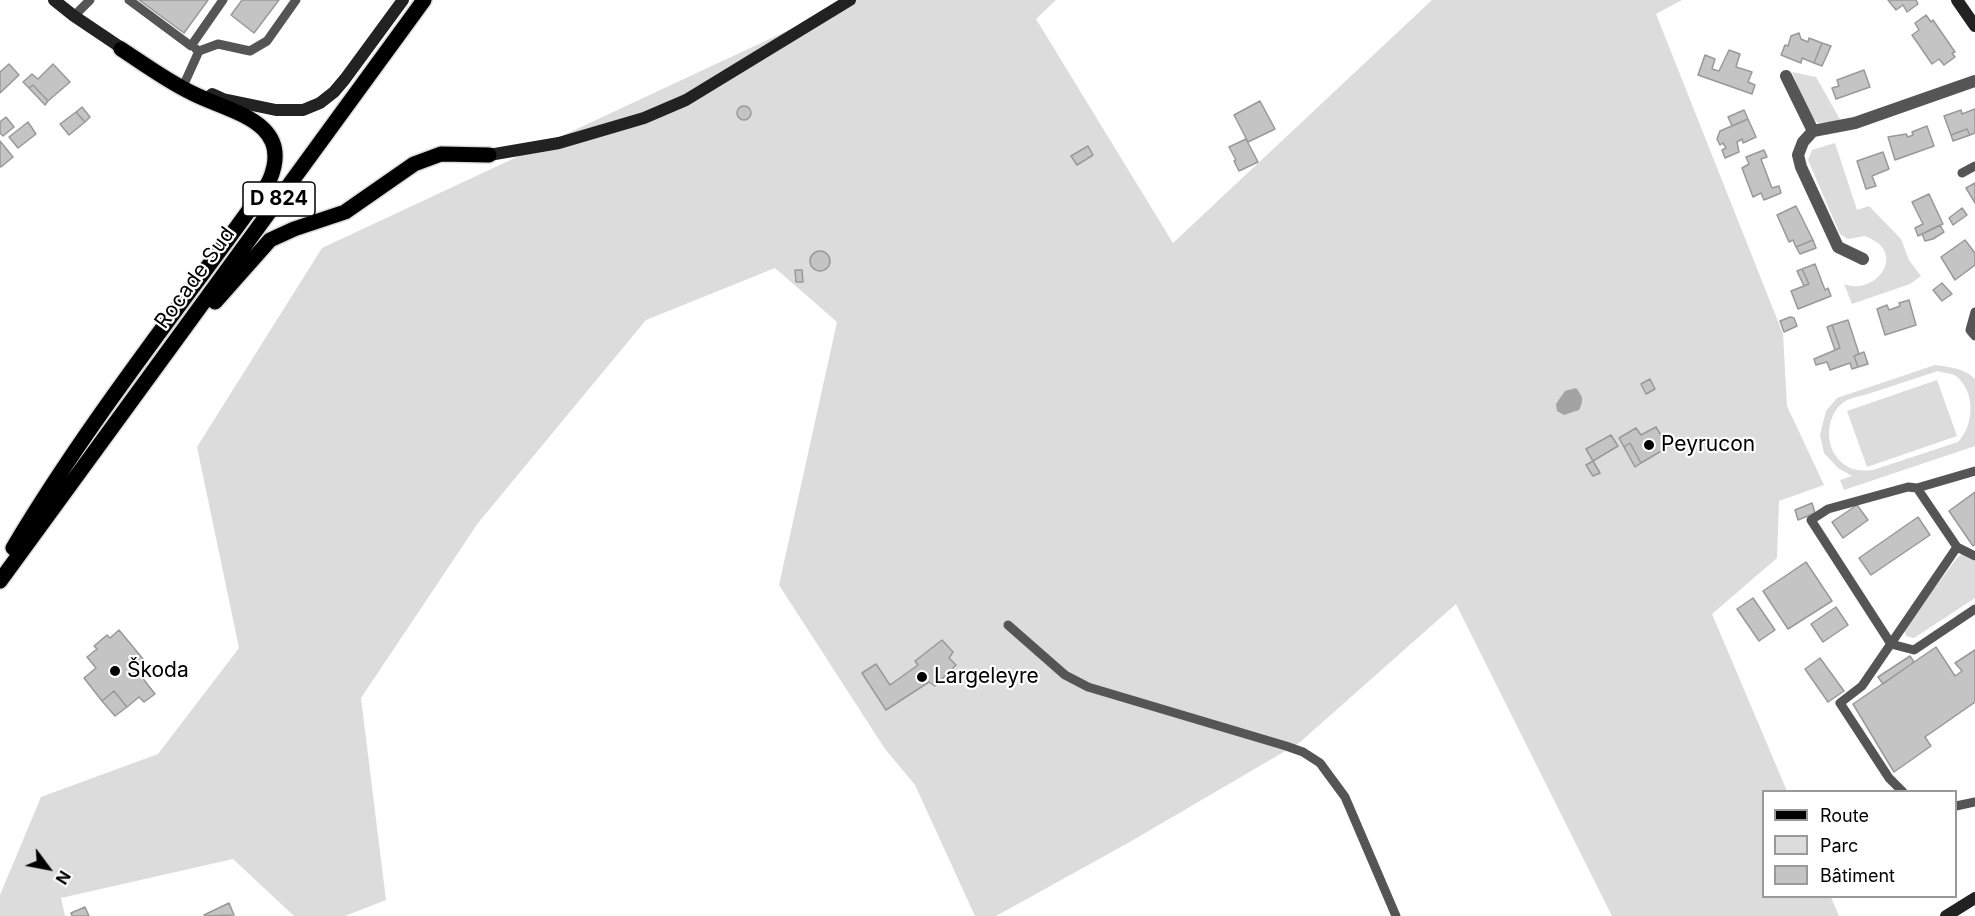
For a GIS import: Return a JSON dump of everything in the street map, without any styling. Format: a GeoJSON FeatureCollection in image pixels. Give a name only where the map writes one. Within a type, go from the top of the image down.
{"type":"FeatureCollection","features":[{"type":"Feature","properties":{"kind":"main road","name":"Rocade Sud"},"geometry":{"type":"LineString","coordinates":[[0,581],[424,0]]}},
{"type":"Feature","properties":{"kind":"main road"},"geometry":{"type":"LineString","coordinates":[[0,571],[34,512],[130,373],[270,180],[276,160],[274,145],[263,127],[247,117],[190,92],[121,49]]}},
{"type":"Feature","properties":{"kind":"main road"},"geometry":{"type":"LineString","coordinates":[[134,398],[250,260],[270,240],[294,229],[345,212],[414,164],[441,154],[489,155]]}},
{"type":"Feature","properties":{"kind":"street"},"geometry":{"type":"LineString","coordinates":[[54,0],[121,49],[185,82],[223,99],[276,110],[303,110],[320,103],[334,92],[403,0]]}},
{"type":"Feature","properties":{"kind":"street"},"geometry":{"type":"LineString","coordinates":[[489,155],[559,143],[601,132],[644,118],[686,100],[850,0]]}},
{"type":"Feature","properties":{"kind":"street"},"geometry":{"type":"LineString","coordinates":[[1957,0],[1975,26]]}},
{"type":"Feature","properties":{"kind":"street"},"geometry":{"type":"LineString","coordinates":[[1786,76],[1813,131]]}},
{"type":"Feature","properties":{"kind":"street"},"geometry":{"type":"LineString","coordinates":[[1863,259],[1838,247],[1801,167],[1798,155],[1803,142],[1813,131],[1854,123],[1975,81]]}},
{"type":"Feature","properties":{"kind":"street"},"geometry":{"type":"LineString","coordinates":[[1946,916],[1975,898]]}},
{"type":"Feature","properties":{"kind":"lane"},"geometry":{"type":"LineString","coordinates":[[74,16],[90,0]]}},
{"type":"Feature","properties":{"kind":"lane"},"geometry":{"type":"LineString","coordinates":[[129,0],[195,48],[218,44],[250,51],[267,41],[296,0]]}},
{"type":"Feature","properties":{"kind":"lane"},"geometry":{"type":"LineString","coordinates":[[185,82],[195,48],[222,0]]}},
{"type":"Feature","properties":{"kind":"lane"},"geometry":{"type":"LineString","coordinates":[[1962,173],[1975,166]]}},
{"type":"Feature","properties":{"kind":"lane"},"geometry":{"type":"LineString","coordinates":[[1975,312],[1970,330],[1975,336]]}},
{"type":"Feature","properties":{"kind":"lane"},"geometry":{"type":"LineString","coordinates":[[1975,471],[1917,488],[1908,487],[1828,509],[1811,520],[1891,644],[1914,651],[1975,609]]}},
{"type":"Feature","properties":{"kind":"lane"},"geometry":{"type":"LineString","coordinates":[[1917,488],[1957,547],[1975,556]]}},
{"type":"Feature","properties":{"kind":"lane"},"geometry":{"type":"LineString","coordinates":[[1901,790],[1888,778],[1840,703],[1862,686],[1957,547]]}},
{"type":"Feature","properties":{"kind":"lane"},"geometry":{"type":"LineString","coordinates":[[1008,625],[1065,675],[1088,687],[1286,746],[1303,752],[1320,763],[1345,797],[1396,916]]}},
{"type":"Feature","properties":{"kind":"lane"},"geometry":{"type":"LineString","coordinates":[[1957,806],[1975,802]]}},
{"type":"Feature","properties":{"kind":"green space"},"geometry":{"type":"Polygon","coordinates":[[[853,0],[1056,0],[1036,19],[1173,243],[1432,0],[1682,0],[1656,14],[1783,334],[1787,406],[1824,485],[1779,501],[1777,558],[1712,614],[1787,790],[1762,790],[1762,898],[1831,898],[1839,916],[1612,916],[1456,604],[1299,743],[1128,843],[996,916],[975,916],[915,785],[885,749],[779,585],[837,322],[775,268],[646,320],[478,523],[361,698],[386,900],[345,916],[294,916],[233,859],[61,898],[65,916],[0,916],[0,895],[41,797],[158,754],[239,648],[197,447],[322,248],[853,0]]]}},
{"type":"Feature","properties":{"kind":"green space"},"geometry":{"type":"Polygon","coordinates":[[[1792,72],[1816,77],[1841,121],[1818,123],[1810,116],[1792,72]]]}},
{"type":"Feature","properties":{"kind":"green space"},"geometry":{"type":"Polygon","coordinates":[[[1835,143],[1857,210],[1869,206],[1901,239],[1909,260],[1921,276],[1910,284],[1852,304],[1844,284],[1864,285],[1873,281],[1885,267],[1886,259],[1884,251],[1873,240],[1865,236],[1848,239],[1840,234],[1808,160],[1812,150],[1835,143]]]}},
{"type":"Feature","properties":{"kind":"green space"},"geometry":{"type":"Polygon","coordinates":[[[1935,365],[1961,370],[1975,379],[1975,446],[1844,490],[1840,480],[1852,476],[1838,468],[1824,453],[1820,435],[1826,411],[1837,398],[1935,365]],[[1938,371],[1844,402],[1834,413],[1829,435],[1832,450],[1843,464],[1852,469],[1873,470],[1958,442],[1964,435],[1970,417],[1967,390],[1956,376],[1938,371]]]}},
{"type":"Feature","properties":{"kind":"green space"},"geometry":{"type":"Polygon","coordinates":[[[1937,380],[1957,436],[1867,467],[1847,411],[1937,380]]]}},
{"type":"Feature","properties":{"kind":"green space"},"geometry":{"type":"Polygon","coordinates":[[[1963,553],[1975,561],[1975,598],[1914,638],[1906,636],[1904,629],[1963,553]]]}},
{"type":"Feature","properties":{"kind":"shaded area"},"geometry":{"type":"Polygon","coordinates":[[[1576,388],[1582,399],[1579,410],[1564,415],[1557,411],[1556,404],[1565,391],[1576,388]]]}},
{"type":"Feature","properties":{"kind":"building"},"geometry":{"type":"Polygon","coordinates":[[[139,0],[208,0],[184,33],[139,0]]]}},
{"type":"Feature","properties":{"kind":"building"},"geometry":{"type":"Polygon","coordinates":[[[242,0],[279,0],[254,33],[231,15],[242,0]]]}},
{"type":"Feature","properties":{"kind":"building"},"geometry":{"type":"Polygon","coordinates":[[[1888,0],[1916,0],[1918,4],[1907,12],[1903,5],[1896,10],[1888,0]]]}},
{"type":"Feature","properties":{"kind":"building"},"geometry":{"type":"Polygon","coordinates":[[[1926,15],[1931,22],[1933,20],[1955,52],[1952,53],[1955,57],[1944,65],[1939,59],[1932,64],[1912,35],[1919,30],[1915,23],[1926,15]]]}},
{"type":"Feature","properties":{"kind":"building"},"geometry":{"type":"Polygon","coordinates":[[[1799,33],[1801,39],[1808,42],[1809,38],[1822,43],[1814,63],[1802,58],[1801,63],[1781,55],[1785,45],[1788,46],[1791,36],[1799,33]]]}},
{"type":"Feature","properties":{"kind":"building"},"geometry":{"type":"Polygon","coordinates":[[[1822,43],[1831,46],[1822,66],[1814,63],[1822,43]]]}},
{"type":"Feature","properties":{"kind":"building"},"geometry":{"type":"Polygon","coordinates":[[[1729,50],[1740,54],[1736,67],[1752,72],[1748,82],[1755,85],[1752,94],[1698,75],[1705,55],[1715,59],[1712,69],[1719,71],[1729,50]]]}},
{"type":"Feature","properties":{"kind":"building"},"geometry":{"type":"Polygon","coordinates":[[[9,64],[19,75],[0,93],[0,72],[9,64]]]}},
{"type":"Feature","properties":{"kind":"building"},"geometry":{"type":"Polygon","coordinates":[[[53,64],[70,82],[48,101],[33,85],[29,88],[23,82],[32,74],[38,79],[53,64]]]}},
{"type":"Feature","properties":{"kind":"building"},"geometry":{"type":"Polygon","coordinates":[[[1864,70],[1870,87],[1836,99],[1832,88],[1839,86],[1837,80],[1864,70]]]}},
{"type":"Feature","properties":{"kind":"building"},"geometry":{"type":"Polygon","coordinates":[[[33,85],[48,101],[45,105],[29,88],[33,85]]]}},
{"type":"Feature","properties":{"kind":"building"},"geometry":{"type":"Polygon","coordinates":[[[1260,101],[1275,129],[1248,142],[1234,115],[1260,101]]]}},
{"type":"Feature","properties":{"kind":"building"},"geometry":{"type":"Polygon","coordinates":[[[744,106],[749,108],[751,113],[749,118],[744,120],[739,118],[737,113],[739,108],[744,106]]]}},
{"type":"Feature","properties":{"kind":"building"},"geometry":{"type":"Polygon","coordinates":[[[82,107],[90,117],[85,122],[76,112],[82,107]]]}},
{"type":"Feature","properties":{"kind":"building"},"geometry":{"type":"Polygon","coordinates":[[[1975,109],[1975,133],[1970,135],[1967,129],[1951,135],[1944,116],[1961,110],[1962,114],[1975,109]]]}},
{"type":"Feature","properties":{"kind":"building"},"geometry":{"type":"Polygon","coordinates":[[[1744,110],[1748,119],[1732,126],[1728,117],[1744,110]]]}},
{"type":"Feature","properties":{"kind":"building"},"geometry":{"type":"Polygon","coordinates":[[[76,112],[85,122],[69,135],[60,124],[76,112]]]}},
{"type":"Feature","properties":{"kind":"building"},"geometry":{"type":"Polygon","coordinates":[[[6,117],[14,127],[3,136],[0,133],[0,122],[6,117]]]}},
{"type":"Feature","properties":{"kind":"building"},"geometry":{"type":"Polygon","coordinates":[[[1748,119],[1756,137],[1743,143],[1742,139],[1737,142],[1739,152],[1725,158],[1722,150],[1726,148],[1723,143],[1720,145],[1717,139],[1720,131],[1748,119]]]}},
{"type":"Feature","properties":{"kind":"building"},"geometry":{"type":"Polygon","coordinates":[[[28,122],[36,134],[18,148],[9,137],[28,122]]]}},
{"type":"Feature","properties":{"kind":"building"},"geometry":{"type":"Polygon","coordinates":[[[1927,126],[1934,146],[1895,160],[1888,137],[1906,134],[1908,137],[1913,135],[1912,132],[1927,126]]]}},
{"type":"Feature","properties":{"kind":"building"},"geometry":{"type":"Polygon","coordinates":[[[1967,129],[1970,135],[1953,141],[1951,135],[1967,129]]]}},
{"type":"Feature","properties":{"kind":"building"},"geometry":{"type":"Polygon","coordinates":[[[1246,139],[1258,162],[1239,171],[1229,147],[1246,139]]]}},
{"type":"Feature","properties":{"kind":"building"},"geometry":{"type":"Polygon","coordinates":[[[0,141],[13,157],[1,167],[0,166],[0,141]]]}},
{"type":"Feature","properties":{"kind":"building"},"geometry":{"type":"Polygon","coordinates":[[[1088,146],[1093,155],[1077,165],[1071,156],[1088,146]]]}},
{"type":"Feature","properties":{"kind":"building"},"geometry":{"type":"Polygon","coordinates":[[[1764,150],[1767,157],[1761,159],[1770,183],[1772,188],[1779,186],[1781,193],[1764,200],[1761,193],[1753,197],[1742,168],[1749,164],[1746,157],[1764,150]]]}},
{"type":"Feature","properties":{"kind":"building"},"geometry":{"type":"Polygon","coordinates":[[[1883,152],[1889,169],[1872,176],[1876,186],[1866,189],[1857,161],[1883,152]]]}},
{"type":"Feature","properties":{"kind":"building"},"geometry":{"type":"Polygon","coordinates":[[[1975,183],[1975,203],[1966,188],[1975,183]]]}},
{"type":"Feature","properties":{"kind":"building"},"geometry":{"type":"Polygon","coordinates":[[[1929,194],[1943,224],[1918,236],[1915,228],[1923,224],[1912,202],[1929,194]]]}},
{"type":"Feature","properties":{"kind":"building"},"geometry":{"type":"Polygon","coordinates":[[[1796,206],[1813,240],[1796,247],[1793,240],[1789,242],[1777,215],[1796,206]]]}},
{"type":"Feature","properties":{"kind":"building"},"geometry":{"type":"Polygon","coordinates":[[[1962,208],[1967,215],[1953,225],[1949,218],[1962,208]]]}},
{"type":"Feature","properties":{"kind":"building"},"geometry":{"type":"Polygon","coordinates":[[[1940,225],[1944,232],[1925,241],[1922,234],[1940,225]]]}},
{"type":"Feature","properties":{"kind":"building"},"geometry":{"type":"Polygon","coordinates":[[[1813,240],[1816,248],[1800,254],[1796,247],[1813,240]]]}},
{"type":"Feature","properties":{"kind":"building"},"geometry":{"type":"Polygon","coordinates":[[[1965,240],[1975,253],[1975,265],[1955,280],[1941,257],[1965,240]]]}},
{"type":"Feature","properties":{"kind":"building"},"geometry":{"type":"Polygon","coordinates":[[[816,251],[824,251],[830,257],[830,265],[824,271],[816,271],[810,265],[810,257],[816,251]]]}},
{"type":"Feature","properties":{"kind":"building"},"geometry":{"type":"Polygon","coordinates":[[[1815,264],[1825,290],[1828,288],[1831,296],[1798,309],[1791,291],[1809,284],[1802,269],[1815,264]]]}},
{"type":"Feature","properties":{"kind":"building"},"geometry":{"type":"Polygon","coordinates":[[[1802,269],[1809,284],[1804,286],[1797,271],[1802,269]]]}},
{"type":"Feature","properties":{"kind":"building"},"geometry":{"type":"Polygon","coordinates":[[[795,270],[802,270],[803,282],[796,282],[795,270]]]}},
{"type":"Feature","properties":{"kind":"building"},"geometry":{"type":"Polygon","coordinates":[[[1942,283],[1952,294],[1942,301],[1933,290],[1942,283]]]}},
{"type":"Feature","properties":{"kind":"building"},"geometry":{"type":"Polygon","coordinates":[[[1909,300],[1916,325],[1885,335],[1877,309],[1887,305],[1889,310],[1909,300]]]}},
{"type":"Feature","properties":{"kind":"building"},"geometry":{"type":"Polygon","coordinates":[[[1790,317],[1794,318],[1797,326],[1784,332],[1780,321],[1790,317]]]}},
{"type":"Feature","properties":{"kind":"building"},"geometry":{"type":"Polygon","coordinates":[[[1848,320],[1859,354],[1854,356],[1858,367],[1852,369],[1850,363],[1830,370],[1827,362],[1816,365],[1814,359],[1840,348],[1832,325],[1848,320]]]}},
{"type":"Feature","properties":{"kind":"building"},"geometry":{"type":"Polygon","coordinates":[[[1832,325],[1840,348],[1835,350],[1827,327],[1832,325]]]}},
{"type":"Feature","properties":{"kind":"building"},"geometry":{"type":"Polygon","coordinates":[[[1864,352],[1868,364],[1858,367],[1854,356],[1864,352]]]}},
{"type":"Feature","properties":{"kind":"building"},"geometry":{"type":"Polygon","coordinates":[[[1650,379],[1655,389],[1646,394],[1641,384],[1650,379]]]}},
{"type":"Feature","properties":{"kind":"building","name":"Peyrucon"},"geometry":{"type":"Polygon","coordinates":[[[1656,427],[1668,447],[1641,463],[1630,443],[1624,447],[1619,438],[1636,428],[1641,435],[1656,427]]]}},
{"type":"Feature","properties":{"kind":"building"},"geometry":{"type":"Polygon","coordinates":[[[1611,435],[1618,446],[1593,461],[1586,449],[1611,435]]]}},
{"type":"Feature","properties":{"kind":"building"},"geometry":{"type":"Polygon","coordinates":[[[1630,443],[1641,463],[1635,467],[1624,447],[1630,443]]]}},
{"type":"Feature","properties":{"kind":"building"},"geometry":{"type":"Polygon","coordinates":[[[1593,461],[1600,473],[1593,476],[1586,465],[1593,461]]]}},
{"type":"Feature","properties":{"kind":"building"},"geometry":{"type":"Polygon","coordinates":[[[1975,492],[1975,544],[1973,546],[1949,511],[1975,492]]]}},
{"type":"Feature","properties":{"kind":"building"},"geometry":{"type":"Polygon","coordinates":[[[1812,503],[1815,513],[1798,520],[1795,510],[1812,503]]]}},
{"type":"Feature","properties":{"kind":"building"},"geometry":{"type":"Polygon","coordinates":[[[1857,505],[1868,520],[1843,538],[1832,522],[1857,505]]]}},
{"type":"Feature","properties":{"kind":"building"},"geometry":{"type":"Polygon","coordinates":[[[1918,517],[1930,535],[1871,575],[1859,558],[1918,517]]]}},
{"type":"Feature","properties":{"kind":"building"},"geometry":{"type":"Polygon","coordinates":[[[1806,562],[1832,601],[1788,629],[1763,591],[1806,562]]]}},
{"type":"Feature","properties":{"kind":"building"},"geometry":{"type":"Polygon","coordinates":[[[1753,598],[1775,630],[1759,641],[1737,609],[1753,598]]]}},
{"type":"Feature","properties":{"kind":"building"},"geometry":{"type":"Polygon","coordinates":[[[1836,607],[1848,625],[1823,642],[1811,624],[1836,607]]]}},
{"type":"Feature","properties":{"kind":"building"},"geometry":{"type":"Polygon","coordinates":[[[119,630],[143,659],[134,667],[155,694],[144,702],[139,697],[127,707],[114,691],[102,701],[84,678],[96,668],[87,657],[97,649],[94,646],[107,635],[110,638],[119,630]]]}},
{"type":"Feature","properties":{"kind":"building","name":"Largeleyre"},"geometry":{"type":"Polygon","coordinates":[[[942,640],[953,652],[949,658],[956,665],[935,686],[929,682],[886,710],[862,673],[876,664],[890,685],[918,665],[915,661],[942,640]]]}},
{"type":"Feature","properties":{"kind":"building"},"geometry":{"type":"Polygon","coordinates":[[[1936,647],[1955,676],[1962,671],[1955,663],[1975,650],[1975,702],[1925,737],[1931,746],[1894,772],[1853,704],[1936,647]]]}},
{"type":"Feature","properties":{"kind":"building"},"geometry":{"type":"Polygon","coordinates":[[[1910,656],[1914,662],[1883,684],[1878,677],[1910,656]]]}},
{"type":"Feature","properties":{"kind":"building"},"geometry":{"type":"Polygon","coordinates":[[[1820,658],[1844,691],[1828,702],[1805,669],[1820,658]]]}},
{"type":"Feature","properties":{"kind":"building"},"geometry":{"type":"Polygon","coordinates":[[[114,691],[127,707],[115,716],[102,701],[114,691]]]}},
{"type":"Feature","properties":{"kind":"building"},"geometry":{"type":"Polygon","coordinates":[[[229,903],[234,915],[204,915],[229,903]]]}},
{"type":"Feature","properties":{"kind":"building"},"geometry":{"type":"Polygon","coordinates":[[[85,907],[89,916],[72,916],[71,913],[85,907]]]}},
{"type":"Feature","properties":{"kind":"place","name":"Peyrucon"},"geometry":{"type":"Point","coordinates":[1649,445]}},
{"type":"Feature","properties":{"kind":"place","name":"Škoda"},"geometry":{"type":"Point","coordinates":[115,671]}},
{"type":"Feature","properties":{"kind":"place","name":"Largeleyre"},"geometry":{"type":"Point","coordinates":[922,677]}}]}
